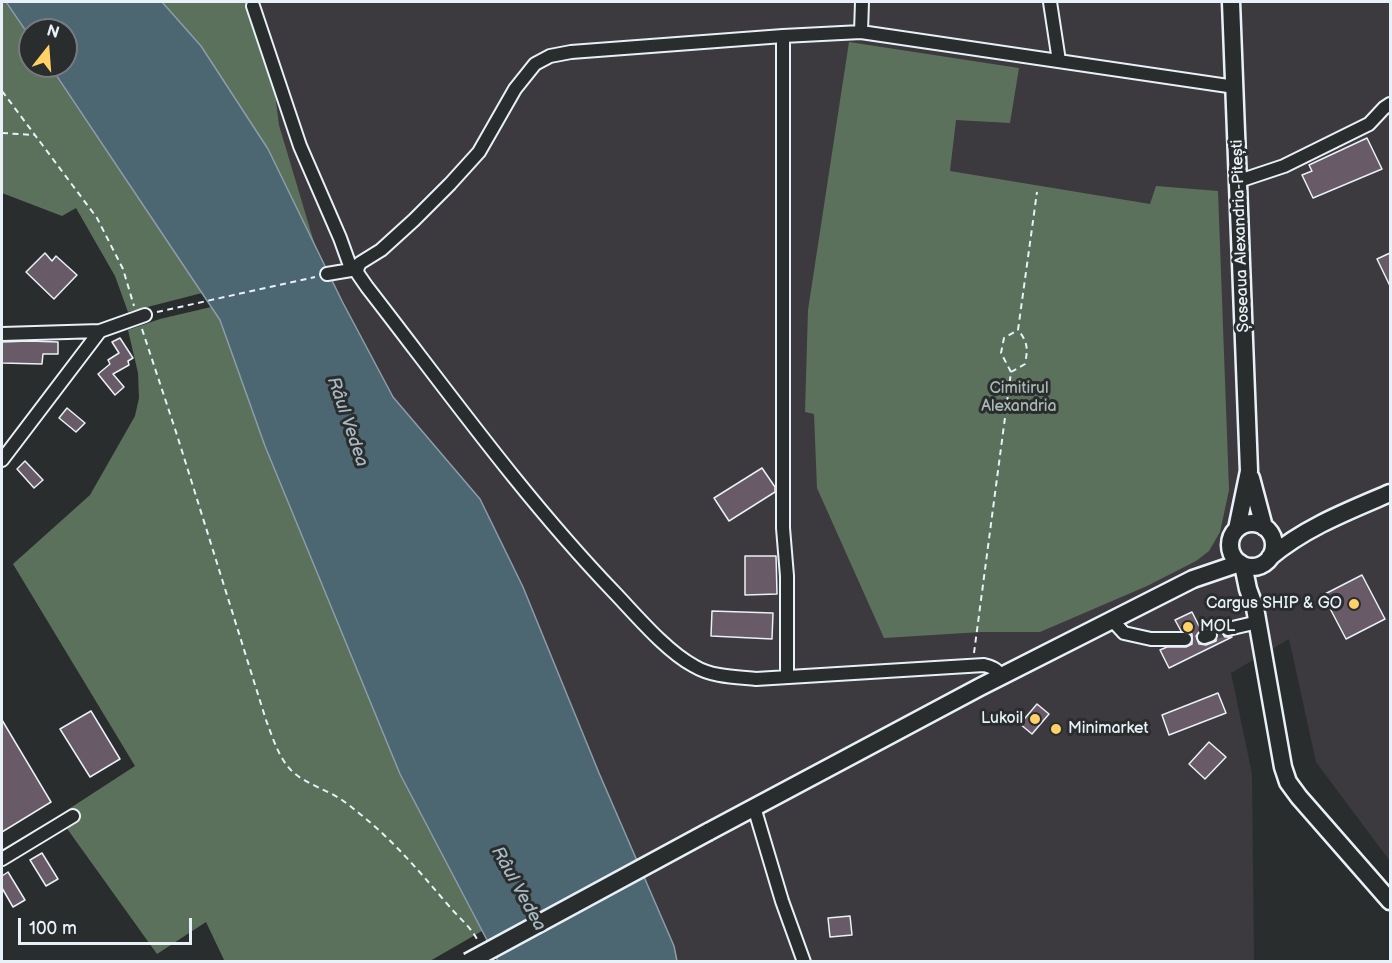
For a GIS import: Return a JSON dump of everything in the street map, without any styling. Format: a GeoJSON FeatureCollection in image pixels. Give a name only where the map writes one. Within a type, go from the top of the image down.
{"type":"FeatureCollection","features":[{"type":"Feature","properties":{"kind":"main road","name":"Șoseaua Alexandria-Pitești"},"geometry":{"type":"LineString","coordinates":[[1232,2],[1249,471],[1237,529]]}},
{"type":"Feature","properties":{"kind":"main road","name":"Șoseaua Alexandria-Pitești"},"geometry":{"type":"LineString","coordinates":[[1249,471],[1266,528]]}},
{"type":"Feature","properties":{"kind":"main road"},"geometry":{"type":"LineString","coordinates":[[468,962],[1000,676],[1193,579],[1253,563],[1316,525],[1390,493]]}},
{"type":"Feature","properties":{"kind":"main road"},"geometry":{"type":"LineString","coordinates":[[1253,563],[1234,559],[1230,545],[1237,529],[1250,523],[1266,528],[1316,525]]}},
{"type":"Feature","properties":{"kind":"main road"},"geometry":{"type":"LineString","coordinates":[[1266,528],[1274,543],[1253,563],[1248,589],[1257,615],[1283,767],[1288,782],[1299,798],[1390,901]]}},
{"type":"Feature","properties":{"kind":"main road"},"geometry":{"type":"LineString","coordinates":[[1193,579],[1230,545]]}},
{"type":"Feature","properties":{"kind":"street"},"geometry":{"type":"LineString","coordinates":[[861,32],[862,2]]}},
{"type":"Feature","properties":{"kind":"street"},"geometry":{"type":"LineString","coordinates":[[1050,2],[1059,61]]}},
{"type":"Feature","properties":{"kind":"street"},"geometry":{"type":"LineString","coordinates":[[253,6],[300,146],[349,263],[357,269],[367,287],[568,544],[644,624],[678,655],[695,667],[726,677],[756,679],[973,665],[992,667],[1000,676]]}},
{"type":"Feature","properties":{"kind":"street"},"geometry":{"type":"LineString","coordinates":[[357,269],[360,263],[381,250],[450,184],[479,152],[515,89],[535,64],[549,56],[583,51],[861,32],[1235,87]]}},
{"type":"Feature","properties":{"kind":"street"},"geometry":{"type":"LineString","coordinates":[[783,36],[783,528],[787,576],[787,677]]}},
{"type":"Feature","properties":{"kind":"street"},"geometry":{"type":"LineString","coordinates":[[1239,180],[1284,166],[1369,124],[1390,104]]}},
{"type":"Feature","properties":{"kind":"street"},"geometry":{"type":"LineString","coordinates":[[327,274],[357,269]]}},
{"type":"Feature","properties":{"kind":"street"},"geometry":{"type":"LineString","coordinates":[[2,334],[100,332],[142,316]]}},
{"type":"Feature","properties":{"kind":"street"},"geometry":{"type":"LineString","coordinates":[[2,460],[100,332]]}},
{"type":"Feature","properties":{"kind":"street"},"geometry":{"type":"LineString","coordinates":[[1228,629],[1257,615]]}},
{"type":"Feature","properties":{"kind":"street"},"geometry":{"type":"LineString","coordinates":[[1113,620],[1124,633],[1151,639],[1185,639]]}},
{"type":"Feature","properties":{"kind":"street"},"geometry":{"type":"LineString","coordinates":[[754,807],[782,901],[804,962]]}},
{"type":"Feature","properties":{"kind":"street"},"geometry":{"type":"LineString","coordinates":[[2,859],[73,816]]}},
{"type":"Feature","properties":{"kind":"path"},"geometry":{"type":"LineString","coordinates":[[2,91],[97,218],[123,269],[142,316],[266,720],[279,753],[294,773],[339,798],[381,831],[472,930],[483,950]]}},
{"type":"Feature","properties":{"kind":"path"},"geometry":{"type":"LineString","coordinates":[[2,134],[35,135]]}},
{"type":"Feature","properties":{"kind":"path"},"geometry":{"type":"LineString","coordinates":[[1011,372],[1025,364],[1028,348],[1025,338],[1018,330],[1037,192]]}},
{"type":"Feature","properties":{"kind":"path"},"geometry":{"type":"LineString","coordinates":[[142,316],[327,274]]}},
{"type":"Feature","properties":{"kind":"path"},"geometry":{"type":"LineString","coordinates":[[973,665],[1011,372],[1001,353],[1004,338],[1018,330]]}},
{"type":"Feature","properties":{"kind":"shaded area"},"geometry":{"type":"Polygon","coordinates":[[[254,2],[1390,2],[1390,861],[1316,762],[1289,639],[1231,673],[1252,774],[1254,961],[519,961],[279,125],[272,69],[254,2]]]}},
{"type":"Feature","properties":{"kind":"green space"},"geometry":{"type":"Polygon","coordinates":[[[2,2],[5,2],[18,21],[18,78],[57,78],[202,293],[128,312],[115,276],[76,208],[62,216],[2,193],[2,2]]]}},
{"type":"Feature","properties":{"kind":"green space"},"geometry":{"type":"Polygon","coordinates":[[[162,2],[254,2],[272,69],[279,125],[316,249],[162,2]]]}},
{"type":"Feature","properties":{"kind":"green space","name":"Cimitirul Alexandria"},"geometry":{"type":"Polygon","coordinates":[[[849,42],[1019,68],[1010,123],[956,120],[950,171],[1150,204],[1156,186],[1218,191],[1229,490],[1220,532],[1209,551],[1196,561],[1147,586],[1040,632],[981,632],[884,638],[817,488],[814,414],[805,412],[808,310],[849,42]]]}},
{"type":"Feature","properties":{"kind":"green space"},"geometry":{"type":"Polygon","coordinates":[[[211,307],[220,320],[400,774],[482,931],[430,961],[225,962],[206,922],[157,954],[58,816],[135,766],[13,564],[90,495],[135,416],[139,398],[138,373],[128,330],[160,319],[211,307]]]}},
{"type":"Feature","properties":{"kind":"water","name":"Râul Vedea"},"geometry":{"type":"Polygon","coordinates":[[[6,2],[162,2],[201,46],[268,149],[342,301],[393,397],[480,499],[523,587],[599,773],[674,946],[677,961],[498,961],[400,774],[265,446],[220,320],[58,78],[78,78],[78,18],[18,20],[6,2]]]}},
{"type":"Feature","properties":{"kind":"building"},"geometry":{"type":"Polygon","coordinates":[[[1367,138],[1382,169],[1313,198],[1302,175],[1312,171],[1309,165],[1367,138]]]}},
{"type":"Feature","properties":{"kind":"building"},"geometry":{"type":"Polygon","coordinates":[[[45,253],[52,261],[56,256],[77,275],[54,299],[26,272],[45,253]]]}},
{"type":"Feature","properties":{"kind":"building"},"geometry":{"type":"Polygon","coordinates":[[[1390,253],[1390,286],[1377,259],[1390,253]]]}},
{"type":"Feature","properties":{"kind":"building"},"geometry":{"type":"Polygon","coordinates":[[[120,338],[133,358],[128,361],[129,365],[113,374],[124,387],[115,395],[98,374],[110,364],[108,360],[119,353],[112,342],[120,338]]]}},
{"type":"Feature","properties":{"kind":"building"},"geometry":{"type":"Polygon","coordinates":[[[2,342],[58,342],[58,354],[43,354],[42,364],[2,363],[2,342]]]}},
{"type":"Feature","properties":{"kind":"building"},"geometry":{"type":"Polygon","coordinates":[[[67,408],[85,423],[76,432],[59,418],[67,408]]]}},
{"type":"Feature","properties":{"kind":"building"},"geometry":{"type":"Polygon","coordinates":[[[25,461],[43,480],[34,488],[17,469],[25,461]]]}},
{"type":"Feature","properties":{"kind":"building"},"geometry":{"type":"Polygon","coordinates":[[[762,468],[775,487],[775,492],[729,521],[714,498],[762,468]]]}},
{"type":"Feature","properties":{"kind":"building"},"geometry":{"type":"Polygon","coordinates":[[[745,556],[776,556],[777,594],[745,595],[745,556]]]}},
{"type":"Feature","properties":{"kind":"building"},"geometry":{"type":"Polygon","coordinates":[[[1362,575],[1385,619],[1346,639],[1323,595],[1362,575]]]}},
{"type":"Feature","properties":{"kind":"building"},"geometry":{"type":"Polygon","coordinates":[[[712,611],[773,613],[772,639],[711,636],[712,611]]]}},
{"type":"Feature","properties":{"kind":"building"},"geometry":{"type":"Polygon","coordinates":[[[1192,612],[1201,630],[1196,636],[1199,644],[1206,645],[1216,641],[1218,632],[1210,627],[1224,620],[1220,631],[1225,637],[1232,637],[1169,668],[1160,650],[1167,647],[1186,647],[1192,644],[1192,634],[1181,631],[1175,620],[1192,612]]]}},
{"type":"Feature","properties":{"kind":"building"},"geometry":{"type":"Polygon","coordinates":[[[1218,693],[1226,713],[1169,735],[1162,715],[1218,693]]]}},
{"type":"Feature","properties":{"kind":"building","name":"Lukoil"},"geometry":{"type":"Polygon","coordinates":[[[1037,704],[1049,714],[1032,734],[1020,724],[1037,704]]]}},
{"type":"Feature","properties":{"kind":"building"},"geometry":{"type":"Polygon","coordinates":[[[91,711],[120,759],[90,777],[60,729],[91,711]]]}},
{"type":"Feature","properties":{"kind":"building"},"geometry":{"type":"Polygon","coordinates":[[[2,720],[51,802],[2,832],[2,720]]]}},
{"type":"Feature","properties":{"kind":"building"},"geometry":{"type":"Polygon","coordinates":[[[1209,742],[1226,757],[1205,779],[1189,764],[1209,742]]]}},
{"type":"Feature","properties":{"kind":"building"},"geometry":{"type":"Polygon","coordinates":[[[42,853],[58,879],[46,886],[30,860],[42,853]]]}},
{"type":"Feature","properties":{"kind":"building"},"geometry":{"type":"Polygon","coordinates":[[[8,872],[25,900],[13,907],[2,888],[2,876],[8,872]]]}},
{"type":"Feature","properties":{"kind":"building"},"geometry":{"type":"Polygon","coordinates":[[[850,916],[852,935],[830,937],[828,918],[850,916]]]}},
{"type":"Feature","properties":{"kind":"tunnel"},"geometry":{"type":"LineString","coordinates":[[1210,635],[1228,629]]}},
{"type":"Feature","properties":{"kind":"place","name":"Cargus SHIP & GO"},"geometry":{"type":"Point","coordinates":[1354,604]}},
{"type":"Feature","properties":{"kind":"place","name":"MOL"},"geometry":{"type":"Point","coordinates":[1188,627]}},
{"type":"Feature","properties":{"kind":"place","name":"Lukoil"},"geometry":{"type":"Point","coordinates":[1035,719]}},
{"type":"Feature","properties":{"kind":"place","name":"Minimarket"},"geometry":{"type":"Point","coordinates":[1056,729]}}]}
